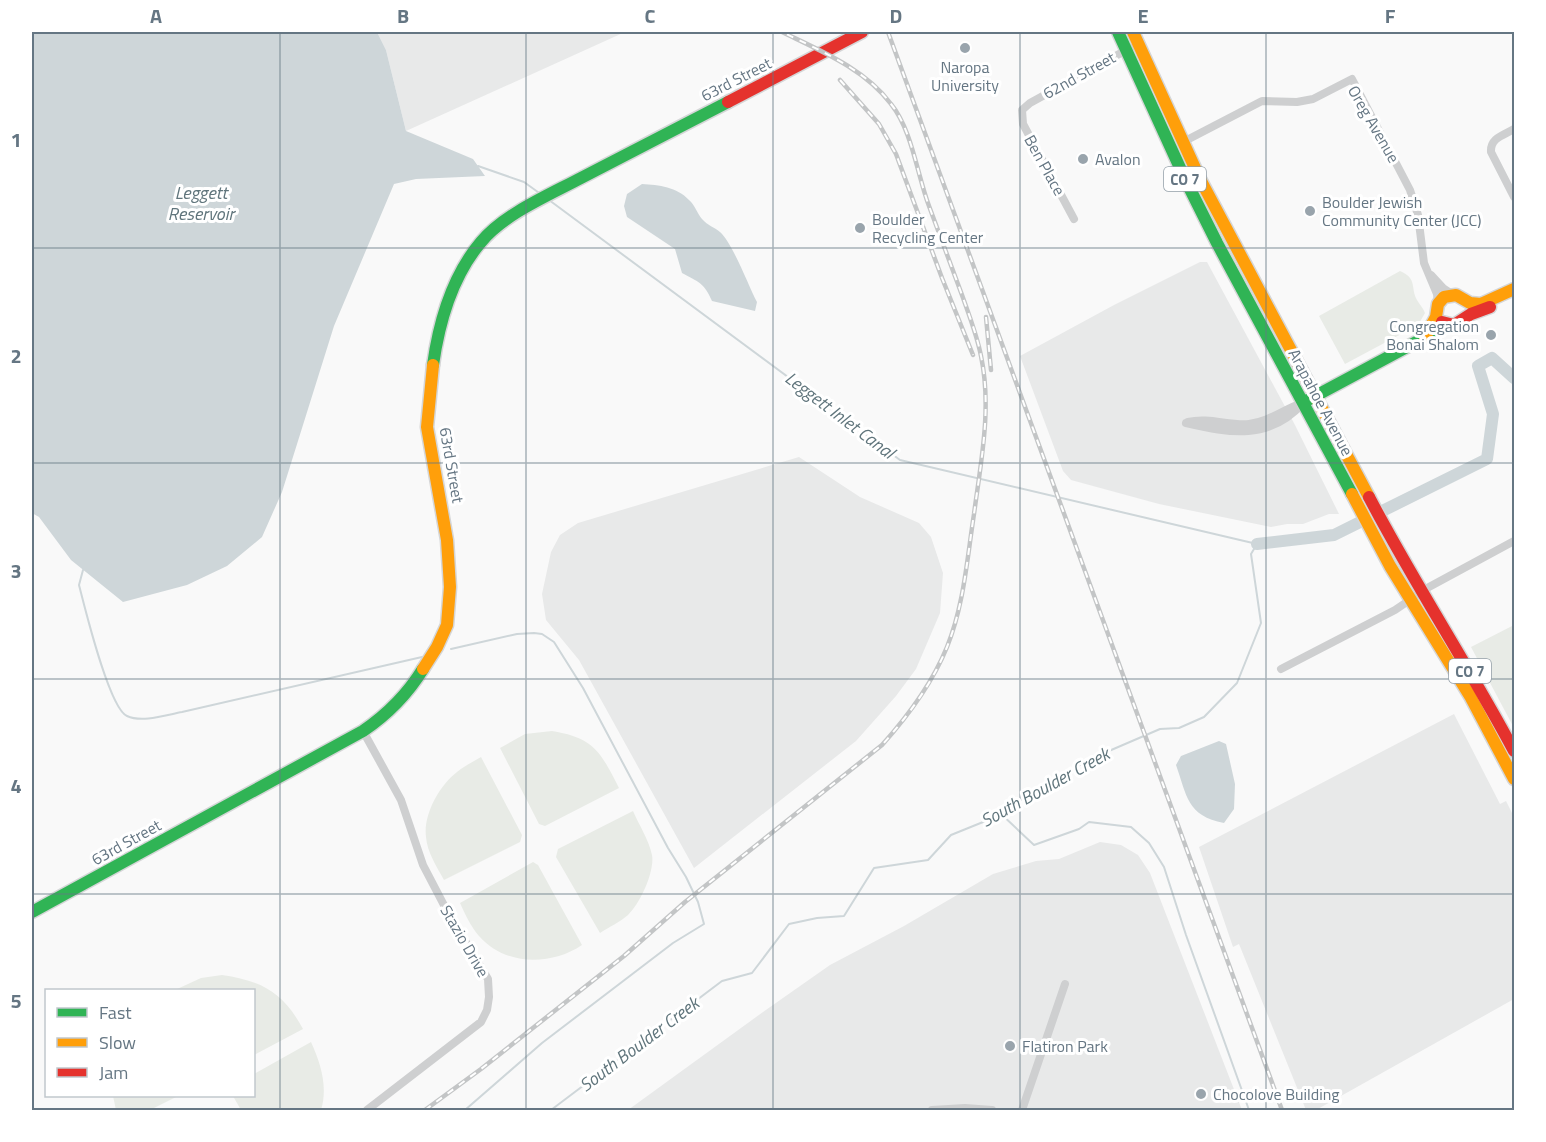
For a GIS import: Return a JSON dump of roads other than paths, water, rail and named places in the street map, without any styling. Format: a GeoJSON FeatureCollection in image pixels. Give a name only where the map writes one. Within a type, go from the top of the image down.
{"type":"FeatureCollection","features":[{"type":"Feature","properties":{"kind":"street","name":"63rd Street"},"geometry":{"type":"LineString","coordinates":[[32,912],[363,731],[386,715],[412,686],[438,647],[447,625],[450,588],[447,540],[427,427],[436,346],[446,308],[464,267],[481,242],[499,224],[555,192],[862,32]]}},
{"type":"Feature","properties":{"kind":"street","name":"Arapahoe Avenue"},"geometry":{"type":"LineString","coordinates":[[1118,32],[1195,200],[1374,537],[1410,601],[1465,688],[1515,779]]}},
{"type":"Feature","properties":{"kind":"street","name":"Arapahoe Avenue"},"geometry":{"type":"LineString","coordinates":[[1133,32],[1200,179],[1386,531],[1421,593],[1471,673],[1515,752]]}},
{"type":"Feature","properties":{"kind":"street","name":"62nd Street"},"geometry":{"type":"LineString","coordinates":[[1022,110],[1029,103],[1139,44]]}},
{"type":"Feature","properties":{"kind":"street","name":"Oreg Avenue"},"geometry":{"type":"LineString","coordinates":[[1183,142],[1262,101],[1297,102],[1313,99],[1352,79],[1410,190],[1418,215],[1427,271]]}},
{"type":"Feature","properties":{"kind":"street","name":"Ben Place"},"geometry":{"type":"LineString","coordinates":[[1022,110],[1023,124],[1074,219]]}},
{"type":"Feature","properties":{"kind":"street"},"geometry":{"type":"LineString","coordinates":[[1515,129],[1494,140],[1491,152],[1515,197]]}},
{"type":"Feature","properties":{"kind":"street"},"geometry":{"type":"LineString","coordinates":[[1427,271],[1443,288],[1470,303],[1482,304],[1515,291]]}},
{"type":"Feature","properties":{"kind":"street"},"geometry":{"type":"LineString","coordinates":[[1422,340],[1434,322],[1437,308],[1437,294],[1427,271]]}},
{"type":"Feature","properties":{"kind":"street"},"geometry":{"type":"LineString","coordinates":[[1303,403],[1293,414],[1257,431],[1239,432],[1186,423],[1206,420],[1243,424],[1258,423],[1303,403],[1448,326],[1459,325],[1467,317],[1515,291]]}},
{"type":"Feature","properties":{"kind":"street"},"geometry":{"type":"LineString","coordinates":[[1448,326],[1440,321],[1437,308],[1444,297],[1458,296]]}},
{"type":"Feature","properties":{"kind":"street"},"geometry":{"type":"LineString","coordinates":[[1458,296],[1468,308],[1467,317]]}},
{"type":"Feature","properties":{"kind":"street"},"geometry":{"type":"LineString","coordinates":[[1281,669],[1515,542]]}},
{"type":"Feature","properties":{"kind":"street","name":"Stazio Drive"},"geometry":{"type":"LineString","coordinates":[[363,731],[401,800],[423,865],[446,909],[485,972],[488,979],[489,997],[487,1010],[481,1022],[367,1110]]}},
{"type":"Feature","properties":{"kind":"street"},"geometry":{"type":"LineString","coordinates":[[1022,1110],[1065,984]]}},
{"type":"Feature","properties":{"kind":"street"},"geometry":{"type":"LineString","coordinates":[[932,1110],[965,1108],[992,1110]]}},
{"type":"Feature","properties":{"kind":"water","name":"Leggett Reservoir"},"geometry":{"type":"Polygon","coordinates":[[[32,32],[377,32],[386,50],[406,131],[473,159],[485,176],[416,179],[394,184],[334,326],[282,492],[262,537],[227,566],[187,585],[123,602],[71,560],[39,517],[32,513],[32,32]]]}},
{"type":"Feature","properties":{"kind":"water"},"geometry":{"type":"Polygon","coordinates":[[[642,184],[661,186],[679,192],[691,202],[704,221],[725,237],[757,302],[755,311],[712,301],[703,286],[682,273],[675,249],[627,217],[624,206],[627,194],[642,184]]]}},
{"type":"Feature","properties":{"kind":"water"},"geometry":{"type":"Polygon","coordinates":[[[1219,741],[1226,744],[1235,784],[1234,809],[1224,823],[1212,820],[1195,810],[1186,795],[1176,765],[1181,756],[1219,741]]]}},
{"type":"Feature","properties":{"kind":"waterway","name":"Leggett Inlet Canal"},"geometry":{"type":"LineString","coordinates":[[478,166],[524,182],[542,195]]}},
{"type":"Feature","properties":{"kind":"waterway","name":"South Boulder Creek"},"geometry":{"type":"LineString","coordinates":[[549,200],[900,460],[1257,544],[1251,554],[1261,623],[1237,683],[1204,717],[1179,728],[1160,729],[1088,760],[988,820],[951,835],[928,860],[874,868],[844,916],[817,918],[789,924],[752,973],[722,981],[551,1110]]}},
{"type":"Feature","properties":{"kind":"waterway","name":"South Boulder Creek"},"geometry":{"type":"LineString","coordinates":[[1257,544],[1334,535],[1487,459],[1493,414],[1478,366],[1492,358],[1514,378]]}},
{"type":"Feature","properties":{"kind":"waterway"},"geometry":{"type":"LineString","coordinates":[[83,570],[79,585],[105,677],[120,709],[133,718],[147,719],[162,716],[422,657]]}},
{"type":"Feature","properties":{"kind":"waterway"},"geometry":{"type":"LineString","coordinates":[[451,649],[517,634],[542,634],[554,642],[583,688],[668,848],[686,877],[698,902],[704,924],[673,943],[542,1043],[465,1110]]}},
{"type":"Feature","properties":{"kind":"waterway"},"geometry":{"type":"LineString","coordinates":[[999,812],[1034,845],[1079,829],[1089,822],[1131,827],[1149,843],[1164,867],[1249,1110]]}},
{"type":"Feature","properties":{"kind":"railway"},"geometry":{"type":"LineString","coordinates":[[425,1110],[481,1069],[624,956],[685,902],[882,745],[927,687],[953,631],[964,582],[984,435],[986,395],[977,340],[929,206],[909,139],[898,115],[880,92],[855,71],[827,54],[782,32]]}},
{"type":"Feature","properties":{"kind":"railway"},"geometry":{"type":"LineString","coordinates":[[888,32],[1282,1110]]}},
{"type":"Feature","properties":{"kind":"railway"},"geometry":{"type":"LineString","coordinates":[[840,80],[879,124],[896,154],[973,355]]}},
{"type":"Feature","properties":{"kind":"railway"},"geometry":{"type":"LineString","coordinates":[[986,317],[991,370]]}},
{"type":"Feature","properties":{"kind":"place","name":"Naropa University"},"geometry":{"type":"Point","coordinates":[965,48]}},
{"type":"Feature","properties":{"kind":"place","name":"Avalon"},"geometry":{"type":"Point","coordinates":[1083,159]}},
{"type":"Feature","properties":{"kind":"place","name":"Boulder Jewish Community Center (JCC)"},"geometry":{"type":"Point","coordinates":[1310,211]}},
{"type":"Feature","properties":{"kind":"place","name":"Boulder Recycling Center"},"geometry":{"type":"Point","coordinates":[860,228]}},
{"type":"Feature","properties":{"kind":"place","name":"Congregation Bonai Shalom"},"geometry":{"type":"Point","coordinates":[1491,335]}},
{"type":"Feature","properties":{"kind":"place","name":"Flatiron Park"},"geometry":{"type":"Point","coordinates":[1010,1046]}},
{"type":"Feature","properties":{"kind":"place","name":"Chocolove Building"},"geometry":{"type":"Point","coordinates":[1201,1094]}}]}
